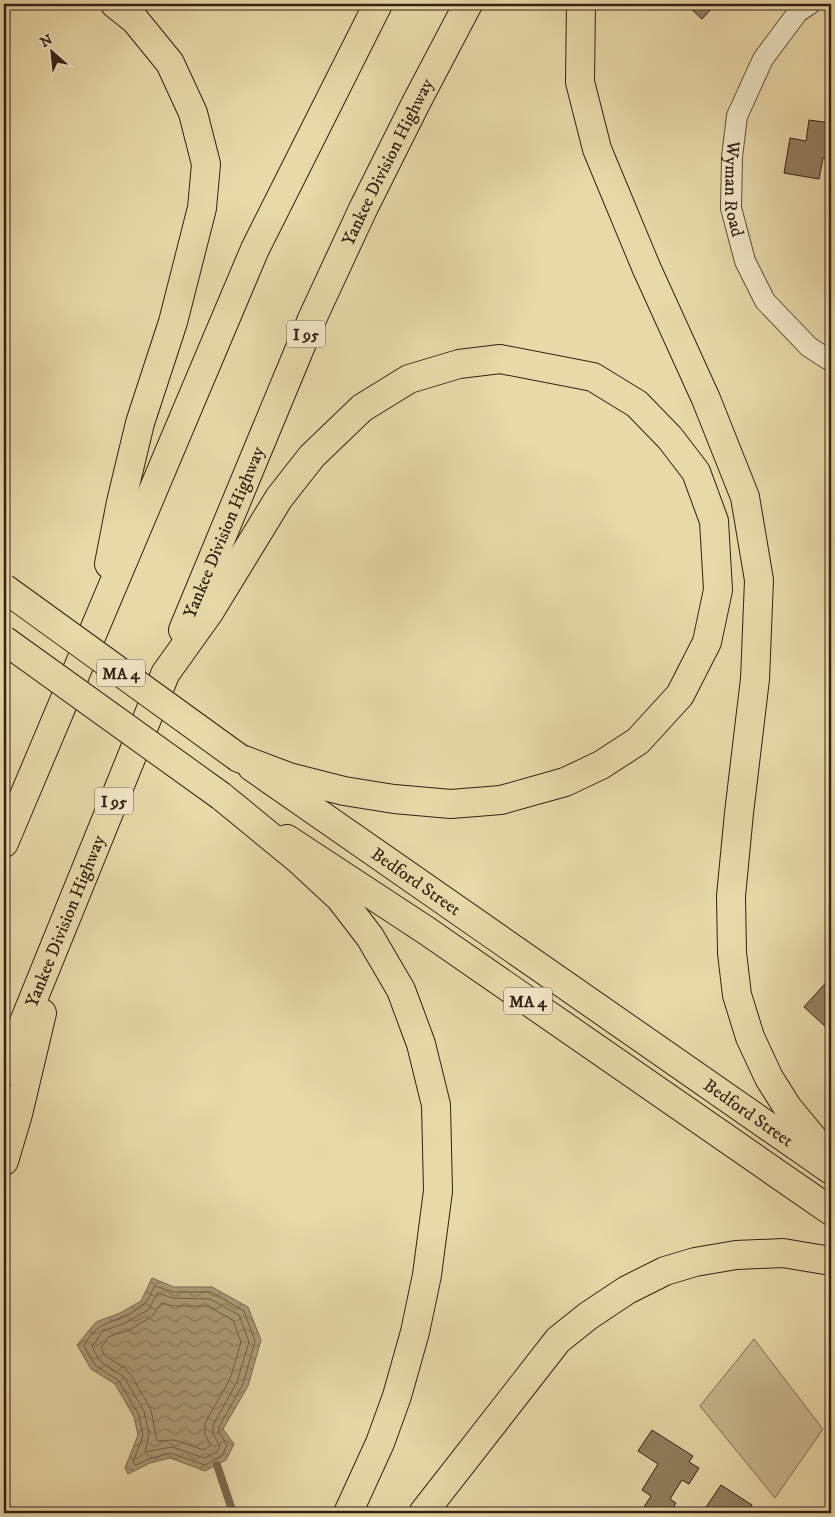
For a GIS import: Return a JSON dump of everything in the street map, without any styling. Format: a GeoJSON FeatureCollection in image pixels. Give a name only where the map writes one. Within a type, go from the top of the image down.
{"type":"FeatureCollection","features":[{"type":"Feature","properties":{"kind":"main road"},"geometry":{"type":"LineString","coordinates":[[100,613],[121,502],[140,424],[173,322],[202,208],[206,164],[193,113],[170,63],[135,20],[115,4]]}},
{"type":"Feature","properties":{"kind":"main road"},"geometry":{"type":"LineString","coordinates":[[4,843],[255,249],[378,4]]}},
{"type":"Feature","properties":{"kind":"main road","name":"Yankee Division Highway"},"geometry":{"type":"LineString","coordinates":[[4,1071],[312,319],[363,209],[468,4]]}},
{"type":"Feature","properties":{"kind":"main road"},"geometry":{"type":"LineString","coordinates":[[581,4],[580,82],[597,149],[646,268],[706,399],[745,497],[759,580],[755,678],[731,896],[732,953],[737,995],[750,1038],[769,1078],[788,1108],[831,1160]]}},
{"type":"Feature","properties":{"kind":"main road"},"geometry":{"type":"LineString","coordinates":[[165,674],[210,611],[279,498],[312,456],[362,408],[409,379],[459,364],[500,359],[593,376],[637,404],[670,438],[696,472],[714,521],[718,590],[707,642],[680,695],[638,741],[601,765],[565,782],[501,800],[451,804],[394,799],[344,791],[289,777],[239,758]]}},
{"type":"Feature","properties":{"kind":"main road","name":"Bedford Street"},"geometry":{"type":"LineString","coordinates":[[4,588],[239,758],[831,1170]]}},
{"type":"Feature","properties":{"kind":"main road","name":"Bedford Street"},"geometry":{"type":"LineString","coordinates":[[4,640],[221,796],[427,931],[831,1212]]}},
{"type":"Feature","properties":{"kind":"main road"},"geometry":{"type":"LineString","coordinates":[[221,796],[299,860],[333,892],[370,937],[401,990],[421,1044],[436,1105],[438,1191],[427,1274],[415,1332],[380,1443],[348,1513]]}},
{"type":"Feature","properties":{"kind":"main road"},"geometry":{"type":"LineString","coordinates":[[4,1161],[18,1114],[63,928]]}},
{"type":"Feature","properties":{"kind":"main road"},"geometry":{"type":"LineString","coordinates":[[423,1513],[558,1340],[588,1316],[627,1290],[664,1271],[696,1262],[736,1256],[783,1253],[831,1261]]}},
{"type":"Feature","properties":{"kind":"street","name":"Wyman Road"},"geometry":{"type":"LineString","coordinates":[[810,4],[798,12],[763,60],[738,116],[732,157],[731,208],[745,261],[765,301],[809,347],[831,361]]}},
{"type":"Feature","properties":{"kind":"shaded area"},"geometry":{"type":"Polygon","coordinates":[[[754,1339],[823,1429],[775,1498],[700,1406],[754,1339]]]}},
{"type":"Feature","properties":{"kind":"water"},"geometry":{"type":"Polygon","coordinates":[[[152,1278],[174,1287],[212,1287],[248,1307],[261,1340],[248,1386],[223,1429],[234,1444],[226,1460],[205,1471],[170,1458],[150,1463],[128,1474],[125,1468],[138,1435],[134,1417],[115,1384],[91,1369],[77,1345],[96,1322],[120,1313],[141,1301],[152,1278]]]}},
{"type":"Feature","properties":{"kind":"building"},"geometry":{"type":"Polygon","coordinates":[[[686,4],[716,4],[702,19],[686,4]]]}},
{"type":"Feature","properties":{"kind":"building"},"geometry":{"type":"Polygon","coordinates":[[[809,120],[831,123],[831,159],[823,158],[819,179],[784,173],[790,138],[806,141],[809,120]]]}},
{"type":"Feature","properties":{"kind":"building"},"geometry":{"type":"Polygon","coordinates":[[[831,977],[831,1026],[828,1029],[804,1007],[831,977]]]}},
{"type":"Feature","properties":{"kind":"building"},"geometry":{"type":"Polygon","coordinates":[[[652,1430],[693,1456],[689,1462],[699,1468],[689,1484],[682,1480],[670,1499],[676,1503],[670,1513],[664,1509],[662,1513],[648,1513],[642,1510],[651,1496],[642,1490],[658,1464],[638,1451],[652,1430]]]}},
{"type":"Feature","properties":{"kind":"building"},"geometry":{"type":"Polygon","coordinates":[[[721,1485],[752,1505],[747,1513],[702,1513],[721,1485]]]}},
{"type":"Feature","properties":{"kind":"waterway"},"geometry":{"type":"LineString","coordinates":[[217,1465],[233,1513]]}}]}
